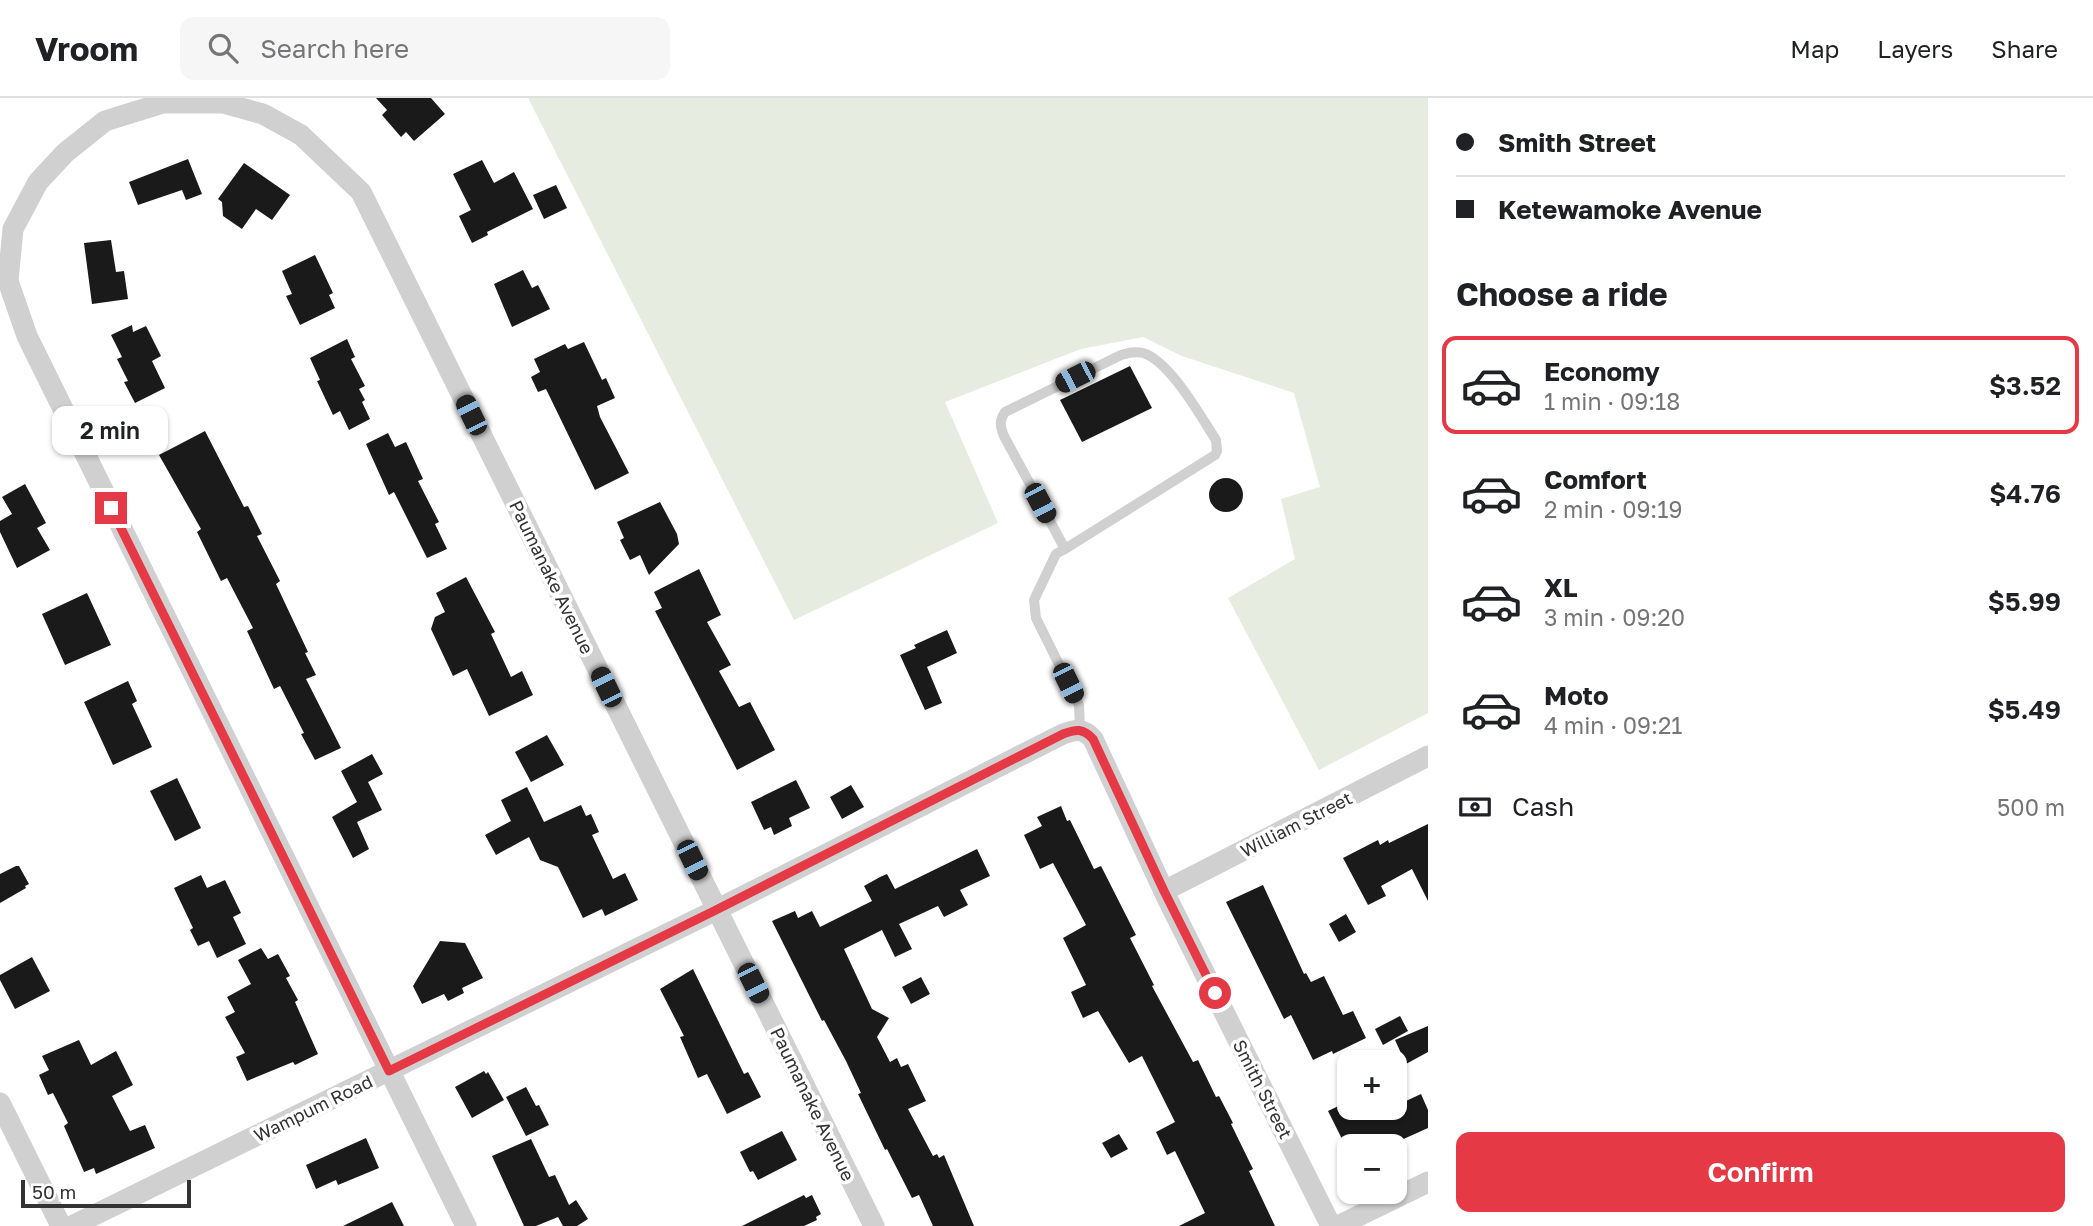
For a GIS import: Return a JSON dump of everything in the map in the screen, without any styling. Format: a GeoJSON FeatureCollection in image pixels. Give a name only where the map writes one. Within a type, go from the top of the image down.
{"type":"FeatureCollection","features":[{"type":"Feature","properties":{"kind":"street","name":"Paumanake Avenue"},"geometry":{"type":"LineString","coordinates":[[389,1071],[27,336],[8,281],[13,229],[38,182],[65,153],[105,121],[163,103],[223,103],[263,114],[301,135],[361,192],[874,1226]]}},
{"type":"Feature","properties":{"kind":"street","name":"Wampum Road"},"geometry":{"type":"LineString","coordinates":[[72,1226],[716,910],[1063,734],[1080,729]]}},
{"type":"Feature","properties":{"kind":"street","name":"Smith Street"},"geometry":{"type":"LineString","coordinates":[[1080,729],[1093,739],[1164,891],[1331,1226]]}},
{"type":"Feature","properties":{"kind":"street","name":"William Street"},"geometry":{"type":"LineString","coordinates":[[1164,891],[1428,756]]}},
{"type":"Feature","properties":{"kind":"street"},"geometry":{"type":"LineString","coordinates":[[389,1071],[466,1226]]}},
{"type":"Feature","properties":{"kind":"street"},"geometry":{"type":"LineString","coordinates":[[0,1103],[61,1226]]}},
{"type":"Feature","properties":{"kind":"street"},"geometry":{"type":"LineString","coordinates":[[1338,1226],[1428,1182]]}},
{"type":"Feature","properties":{"kind":"lane"},"geometry":{"type":"LineString","coordinates":[[1065,549],[1004,436],[1000,422],[1005,412],[1121,355],[1140,352],[1177,380],[1216,440],[1217,451],[1215,455],[1065,549],[1056,554],[1034,600],[1036,618],[1079,705],[1080,729]]}},
{"type":"Feature","properties":{"kind":"shaded area"},"geometry":{"type":"Polygon","coordinates":[[[528,98],[1428,98],[1428,713],[1319,770],[1228,598],[1295,559],[1281,499],[1320,487],[1294,393],[1182,356],[1143,337],[1081,349],[945,402],[998,523],[794,620],[528,98]]]}},
{"type":"Feature","properties":{"kind":"building"},"geometry":{"type":"Polygon","coordinates":[[[376,98],[431,98],[445,114],[414,141],[406,132],[401,137],[382,115],[387,110],[376,98]]]}},
{"type":"Feature","properties":{"kind":"building"},"geometry":{"type":"Polygon","coordinates":[[[188,159],[202,194],[186,200],[182,190],[138,205],[129,182],[188,159]]]}},
{"type":"Feature","properties":{"kind":"building"},"geometry":{"type":"Polygon","coordinates":[[[482,160],[494,183],[514,172],[533,209],[487,232],[488,235],[472,243],[459,216],[471,210],[453,174],[482,160]]]}},
{"type":"Feature","properties":{"kind":"building"},"geometry":{"type":"Polygon","coordinates":[[[244,163],[290,195],[272,220],[256,209],[242,229],[223,216],[222,202],[218,199],[244,163]]]}},
{"type":"Feature","properties":{"kind":"building"},"geometry":{"type":"Polygon","coordinates":[[[556,185],[567,208],[544,219],[533,195],[556,185]]]}},
{"type":"Feature","properties":{"kind":"building"},"geometry":{"type":"Polygon","coordinates":[[[111,240],[116,272],[124,271],[128,299],[92,304],[84,243],[111,240]]]}},
{"type":"Feature","properties":{"kind":"building"},"geometry":{"type":"Polygon","coordinates":[[[315,255],[333,293],[329,295],[335,308],[300,325],[286,296],[292,294],[282,271],[315,255]]]}},
{"type":"Feature","properties":{"kind":"building"},"geometry":{"type":"Polygon","coordinates":[[[523,270],[532,288],[538,285],[550,309],[512,327],[494,284],[523,270]]]}},
{"type":"Feature","properties":{"kind":"building"},"geometry":{"type":"Polygon","coordinates":[[[132,325],[133,332],[146,326],[161,356],[152,361],[165,388],[135,403],[124,382],[128,381],[117,359],[122,357],[111,335],[132,325]]]}},
{"type":"Feature","properties":{"kind":"building"},"geometry":{"type":"Polygon","coordinates":[[[347,339],[355,357],[351,359],[365,386],[359,389],[370,419],[349,430],[340,411],[333,415],[317,381],[320,380],[310,358],[347,339]]]}},
{"type":"Feature","properties":{"kind":"building"},"geometry":{"type":"Polygon","coordinates":[[[584,342],[602,380],[606,378],[615,398],[597,406],[629,473],[595,490],[546,389],[538,392],[531,377],[540,372],[534,359],[565,344],[568,349],[584,342]]]}},
{"type":"Feature","properties":{"kind":"building"},"geometry":{"type":"Polygon","coordinates":[[[1130,366],[1152,408],[1082,442],[1060,400],[1130,366]]]}},
{"type":"Feature","properties":{"kind":"building"},"geometry":{"type":"Polygon","coordinates":[[[205,431],[244,507],[248,506],[262,534],[257,536],[280,581],[276,584],[316,675],[306,679],[341,748],[315,760],[280,686],[274,689],[247,631],[253,628],[227,578],[221,581],[197,532],[201,529],[159,455],[205,431]]]}},
{"type":"Feature","properties":{"kind":"building"},"geometry":{"type":"Polygon","coordinates":[[[388,433],[395,447],[406,442],[423,479],[418,481],[439,522],[435,524],[447,549],[427,558],[394,492],[389,495],[366,444],[388,433]]]}},
{"type":"Feature","properties":{"kind":"building"},"geometry":{"type":"Polygon","coordinates":[[[1226,478],[1238,483],[1243,495],[1238,507],[1226,512],[1214,507],[1209,495],[1214,483],[1226,478]]]}},
{"type":"Feature","properties":{"kind":"building"},"geometry":{"type":"Polygon","coordinates":[[[25,484],[46,523],[37,528],[50,550],[17,568],[0,532],[0,521],[12,514],[2,497],[25,484]]]}},
{"type":"Feature","properties":{"kind":"building"},"geometry":{"type":"Polygon","coordinates":[[[660,502],[677,534],[679,544],[649,575],[640,555],[630,560],[620,540],[624,538],[617,522],[660,502]]]}},
{"type":"Feature","properties":{"kind":"building"},"geometry":{"type":"Polygon","coordinates":[[[699,569],[721,615],[707,622],[731,665],[719,671],[739,707],[750,702],[775,750],[737,770],[655,611],[662,608],[654,592],[699,569]]]}},
{"type":"Feature","properties":{"kind":"building"},"geometry":{"type":"Polygon","coordinates":[[[466,577],[495,632],[491,634],[511,677],[522,671],[533,695],[489,716],[467,669],[453,676],[431,629],[435,617],[445,612],[436,593],[466,577]]]}},
{"type":"Feature","properties":{"kind":"building"},"geometry":{"type":"Polygon","coordinates":[[[87,593],[111,645],[65,665],[42,614],[87,593]]]}},
{"type":"Feature","properties":{"kind":"building"},"geometry":{"type":"Polygon","coordinates":[[[947,630],[957,653],[927,667],[942,703],[925,710],[900,655],[916,648],[914,645],[947,630]]]}},
{"type":"Feature","properties":{"kind":"building"},"geometry":{"type":"Polygon","coordinates":[[[128,681],[137,701],[132,704],[152,747],[113,765],[84,702],[128,681]]]}},
{"type":"Feature","properties":{"kind":"building"},"geometry":{"type":"Polygon","coordinates":[[[547,735],[564,765],[531,782],[515,752],[547,735]]]}},
{"type":"Feature","properties":{"kind":"building"},"geometry":{"type":"Polygon","coordinates":[[[372,754],[383,774],[368,782],[382,810],[357,822],[369,849],[353,858],[332,817],[357,802],[341,771],[372,754]]]}},
{"type":"Feature","properties":{"kind":"building"},"geometry":{"type":"Polygon","coordinates":[[[177,778],[201,828],[175,841],[150,791],[177,778]]]}},
{"type":"Feature","properties":{"kind":"building"},"geometry":{"type":"Polygon","coordinates":[[[796,780],[810,808],[789,818],[792,826],[774,835],[771,827],[764,830],[751,802],[796,780]]]}},
{"type":"Feature","properties":{"kind":"building"},"geometry":{"type":"Polygon","coordinates":[[[851,785],[864,807],[842,819],[830,797],[851,785]]]}},
{"type":"Feature","properties":{"kind":"building"},"geometry":{"type":"Polygon","coordinates":[[[527,787],[544,822],[581,805],[586,816],[591,814],[599,832],[592,835],[613,879],[625,873],[638,900],[605,916],[602,909],[583,918],[558,867],[540,860],[529,837],[496,855],[485,835],[511,821],[501,800],[527,787]]]}},
{"type":"Feature","properties":{"kind":"building"},"geometry":{"type":"Polygon","coordinates":[[[1061,806],[1094,869],[1101,866],[1136,935],[1130,938],[1154,985],[1152,986],[1193,1062],[1198,1060],[1216,1097],[1219,1096],[1233,1123],[1231,1124],[1253,1169],[1249,1171],[1275,1226],[1179,1226],[1205,1213],[1175,1151],[1167,1155],[1156,1132],[1175,1122],[1142,1056],[1129,1063],[1098,1011],[1083,1018],[1071,992],[1086,985],[1063,938],[1086,925],[1053,863],[1040,869],[1024,835],[1042,826],[1037,817],[1061,806]]]}},
{"type":"Feature","properties":{"kind":"building"},"geometry":{"type":"Polygon","coordinates":[[[1428,824],[1428,901],[1412,869],[1381,886],[1386,896],[1368,905],[1343,858],[1378,840],[1380,845],[1388,840],[1389,843],[1428,824]]]}},
{"type":"Feature","properties":{"kind":"building"},"geometry":{"type":"Polygon","coordinates":[[[977,849],[990,876],[960,890],[968,905],[944,917],[938,906],[899,924],[912,949],[895,957],[882,930],[844,949],[872,1009],[889,1018],[877,1037],[890,1062],[897,1058],[901,1067],[908,1064],[926,1101],[908,1109],[933,1156],[937,1154],[939,1158],[944,1155],[974,1226],[933,1226],[919,1195],[912,1198],[887,1149],[885,1150],[858,1094],[861,1093],[846,1061],[824,1020],[822,1021],[772,921],[795,911],[798,918],[812,911],[820,927],[872,901],[864,886],[880,877],[887,874],[895,889],[977,849]]]}},
{"type":"Feature","properties":{"kind":"building"},"geometry":{"type":"Polygon","coordinates":[[[19,866],[29,884],[0,903],[0,874],[19,866]]]}},
{"type":"Feature","properties":{"kind":"building"},"geometry":{"type":"Polygon","coordinates":[[[201,875],[207,888],[225,880],[241,913],[233,917],[246,944],[217,958],[209,941],[198,946],[190,930],[193,928],[174,888],[201,875]]]}},
{"type":"Feature","properties":{"kind":"building"},"geometry":{"type":"Polygon","coordinates":[[[1263,885],[1304,974],[1306,973],[1311,982],[1324,976],[1343,1015],[1353,1011],[1366,1038],[1333,1054],[1332,1051],[1313,1060],[1291,1015],[1284,1019],[1226,902],[1263,885]]]}},
{"type":"Feature","properties":{"kind":"building"},"geometry":{"type":"Polygon","coordinates":[[[1346,914],[1356,932],[1339,942],[1329,924],[1346,914]]]}},
{"type":"Feature","properties":{"kind":"building"},"geometry":{"type":"Polygon","coordinates":[[[440,941],[465,943],[483,978],[462,988],[464,993],[448,1001],[444,994],[422,1004],[413,986],[440,941]]]}},
{"type":"Feature","properties":{"kind":"building"},"geometry":{"type":"Polygon","coordinates":[[[261,948],[268,959],[278,954],[290,976],[286,978],[298,1000],[295,1002],[318,1054],[295,1065],[293,1062],[247,1081],[236,1057],[245,1053],[225,1017],[235,1012],[227,997],[251,984],[238,960],[261,948]]]}},
{"type":"Feature","properties":{"kind":"building"},"geometry":{"type":"Polygon","coordinates":[[[32,957],[50,991],[15,1009],[0,975],[32,957]]]}},
{"type":"Feature","properties":{"kind":"building"},"geometry":{"type":"Polygon","coordinates":[[[693,969],[744,1074],[748,1072],[761,1097],[727,1114],[707,1074],[698,1078],[680,1037],[684,1036],[660,989],[693,969]]]}},
{"type":"Feature","properties":{"kind":"building"},"geometry":{"type":"Polygon","coordinates":[[[921,977],[930,994],[911,1004],[902,987],[921,977]]]}},
{"type":"Feature","properties":{"kind":"building"},"geometry":{"type":"Polygon","coordinates":[[[1400,1016],[1408,1031],[1383,1045],[1375,1029],[1400,1016]]]}},
{"type":"Feature","properties":{"kind":"building"},"geometry":{"type":"Polygon","coordinates":[[[1428,1026],[1428,1052],[1407,1063],[1407,1050],[1400,1050],[1395,1040],[1428,1026]]]}},
{"type":"Feature","properties":{"kind":"building"},"geometry":{"type":"Polygon","coordinates":[[[79,1040],[91,1065],[116,1051],[133,1085],[112,1096],[130,1131],[145,1125],[155,1148],[96,1174],[94,1168],[84,1172],[64,1126],[68,1123],[53,1093],[48,1095],[39,1075],[49,1070],[42,1056],[79,1040]]]}},
{"type":"Feature","properties":{"kind":"building"},"geometry":{"type":"Polygon","coordinates":[[[484,1071],[486,1074],[488,1072],[504,1100],[472,1118],[455,1087],[484,1071]]]}},
{"type":"Feature","properties":{"kind":"building"},"geometry":{"type":"Polygon","coordinates":[[[526,1087],[549,1125],[526,1136],[506,1097],[526,1087]]]}},
{"type":"Feature","properties":{"kind":"building"},"geometry":{"type":"Polygon","coordinates":[[[1421,1094],[1428,1110],[1428,1128],[1407,1137],[1407,1134],[1340,1134],[1328,1111],[1337,1107],[1337,1120],[1407,1120],[1407,1100],[1421,1094]]]}},
{"type":"Feature","properties":{"kind":"building"},"geometry":{"type":"Polygon","coordinates":[[[782,1131],[797,1160],[758,1180],[753,1171],[750,1172],[740,1152],[782,1131]]]}},
{"type":"Feature","properties":{"kind":"building"},"geometry":{"type":"Polygon","coordinates":[[[1119,1134],[1128,1149],[1111,1158],[1102,1143],[1119,1134]]]}},
{"type":"Feature","properties":{"kind":"building"},"geometry":{"type":"Polygon","coordinates":[[[366,1138],[379,1168],[338,1185],[336,1180],[316,1189],[306,1165],[366,1138]]]}},
{"type":"Feature","properties":{"kind":"building"},"geometry":{"type":"Polygon","coordinates":[[[531,1139],[549,1177],[555,1175],[569,1205],[576,1200],[588,1219],[577,1226],[563,1226],[558,1217],[536,1226],[524,1226],[492,1156],[531,1139]]]}},
{"type":"Feature","properties":{"kind":"building"},"geometry":{"type":"Polygon","coordinates":[[[804,1195],[806,1198],[812,1195],[821,1214],[816,1217],[817,1220],[804,1226],[742,1226],[804,1195]]]}},
{"type":"Feature","properties":{"kind":"building"},"geometry":{"type":"Polygon","coordinates":[[[392,1202],[404,1226],[343,1226],[392,1202]]]}},
{"type":"Feature","properties":{"kind":"route"},"geometry":{"type":"LineString","coordinates":[[111,508],[389,1071],[716,910],[1063,734],[1080,729],[1093,739],[1215,993]]}}]}
